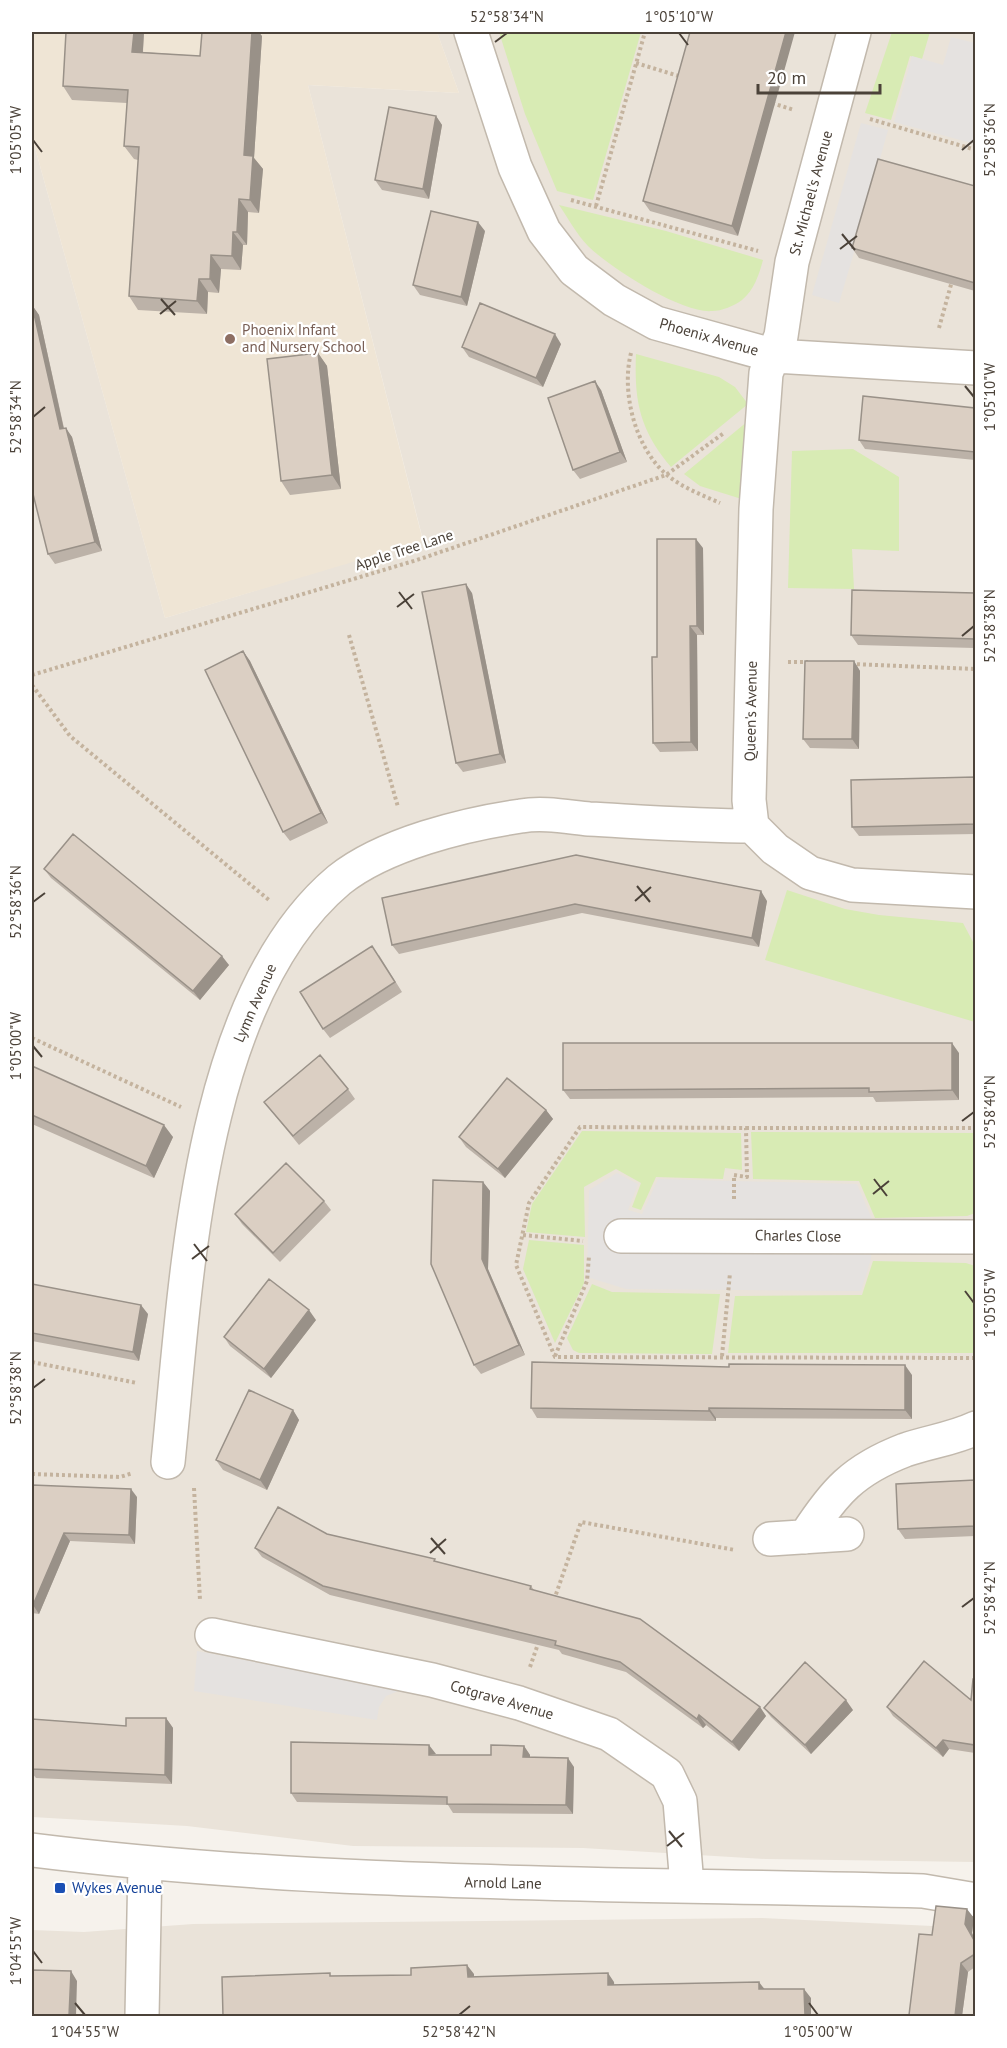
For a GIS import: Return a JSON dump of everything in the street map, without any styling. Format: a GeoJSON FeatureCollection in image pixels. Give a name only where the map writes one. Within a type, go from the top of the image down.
{"type":"FeatureCollection","features":[{"type":"Feature","properties":{"kind":"street","name":"Phoenix Avenue"},"geometry":{"type":"LineString","coordinates":[[471,32],[515,167],[544,231],[574,270],[614,300],[656,323],[775,356],[975,368]]}},
{"type":"Feature","properties":{"kind":"street","name":"St. Michael's Avenue"},"geometry":{"type":"LineString","coordinates":[[775,356],[781,336],[792,262],[854,32]]}},
{"type":"Feature","properties":{"kind":"street","name":"Queen's Avenue"},"geometry":{"type":"LineString","coordinates":[[752,826],[749,800],[756,509],[766,373],[775,356]]}},
{"type":"Feature","properties":{"kind":"street","name":"Lymn Avenue"},"geometry":{"type":"LineString","coordinates":[[168,1462],[189,1260],[211,1129],[242,1025],[268,968],[297,923],[340,879],[384,854],[435,834],[525,815],[752,826]]}},
{"type":"Feature","properties":{"kind":"street"},"geometry":{"type":"LineString","coordinates":[[752,826],[775,849],[810,873],[852,885],[975,892]]}},
{"type":"Feature","properties":{"kind":"street","name":"Charles Close"},"geometry":{"type":"LineString","coordinates":[[606,1239],[975,1237]]}},
{"type":"Feature","properties":{"kind":"street"},"geometry":{"type":"LineString","coordinates":[[805,1537],[830,1499],[862,1469],[905,1450],[960,1436],[975,1428]]}},
{"type":"Feature","properties":{"kind":"street"},"geometry":{"type":"LineString","coordinates":[[770,1539],[847,1534]]}},
{"type":"Feature","properties":{"kind":"street","name":"Cotgrave Avenue"},"geometry":{"type":"LineString","coordinates":[[212,1635],[432,1680],[519,1703],[609,1734],[668,1774],[680,1801],[687,1885]]}},
{"type":"Feature","properties":{"kind":"street","name":"Arnold Lane"},"geometry":{"type":"LineString","coordinates":[[32,1850],[145,1864],[459,1882],[922,1891],[975,1900]]}},
{"type":"Feature","properties":{"kind":"street"},"geometry":{"type":"LineString","coordinates":[[142,2016],[145,1864]]}},
{"type":"Feature","properties":{"kind":"path"},"geometry":{"type":"LineString","coordinates":[[596,206],[645,32]]}},
{"type":"Feature","properties":{"kind":"path"},"geometry":{"type":"LineString","coordinates":[[636,63],[694,80]]}},
{"type":"Feature","properties":{"kind":"path"},"geometry":{"type":"LineString","coordinates":[[762,100],[833,114],[975,150]]}},
{"type":"Feature","properties":{"kind":"path"},"geometry":{"type":"LineString","coordinates":[[563,199],[596,206],[792,262]]}},
{"type":"Feature","properties":{"kind":"path"},"geometry":{"type":"LineString","coordinates":[[930,364],[955,271]]}},
{"type":"Feature","properties":{"kind":"path"},"geometry":{"type":"LineString","coordinates":[[640,314],[628,363],[628,400],[640,436],[650,455],[666,474],[693,492],[732,507],[756,509]]}},
{"type":"Feature","properties":{"kind":"path","name":"Apple Tree Lane"},"geometry":{"type":"LineString","coordinates":[[32,675],[417,560],[666,474],[763,404]]}},
{"type":"Feature","properties":{"kind":"path"},"geometry":{"type":"LineString","coordinates":[[349,634],[409,845]]}},
{"type":"Feature","properties":{"kind":"path"},"geometry":{"type":"LineString","coordinates":[[752,658],[809,663]]}},
{"type":"Feature","properties":{"kind":"path"},"geometry":{"type":"LineString","coordinates":[[845,664],[975,669]]}},
{"type":"Feature","properties":{"kind":"path"},"geometry":{"type":"LineString","coordinates":[[32,685],[70,736],[297,923]]}},
{"type":"Feature","properties":{"kind":"path"},"geometry":{"type":"LineString","coordinates":[[32,1038],[197,1114],[211,1129]]}},
{"type":"Feature","properties":{"kind":"path"},"geometry":{"type":"LineString","coordinates":[[746,1128],[975,1128]]}},
{"type":"Feature","properties":{"kind":"path"},"geometry":{"type":"LineString","coordinates":[[734,1185],[734,1175],[747,1177]]}},
{"type":"Feature","properties":{"kind":"path"},"geometry":{"type":"LineString","coordinates":[[523,1235],[606,1239]]}},
{"type":"Feature","properties":{"kind":"path"},"geometry":{"type":"LineString","coordinates":[[555,1357],[587,1281],[590,1250]]}},
{"type":"Feature","properties":{"kind":"path"},"geometry":{"type":"LineString","coordinates":[[722,1356],[727,1294]]}},
{"type":"Feature","properties":{"kind":"path"},"geometry":{"type":"LineString","coordinates":[[32,1362],[152,1386],[175,1394]]}},
{"type":"Feature","properties":{"kind":"path"},"geometry":{"type":"LineString","coordinates":[[32,1474],[120,1477],[168,1462],[194,1487],[200,1606],[212,1635]]}},
{"type":"Feature","properties":{"kind":"path"},"geometry":{"type":"LineString","coordinates":[[550,1610],[581,1522],[749,1553],[770,1539]]}},
{"type":"Feature","properties":{"kind":"path"},"geometry":{"type":"LineString","coordinates":[[519,1703],[542,1632]]}},
{"type":"Feature","properties":{"kind":"shaded area","name":"Phoenix Infant and Nursery School"},"geometry":{"type":"Polygon","coordinates":[[[32,32],[437,32],[459,93],[308,85],[423,541],[165,618],[32,137],[32,32]]]}},
{"type":"Feature","properties":{"kind":"shaded area"},"geometry":{"type":"Polygon","coordinates":[[[437,32],[975,32],[975,1862],[766,1859],[583,1848],[353,1846],[187,1826],[32,1817],[32,137],[165,618],[423,540],[308,85],[459,93],[437,32]]]}},
{"type":"Feature","properties":{"kind":"shaded area"},"geometry":{"type":"Polygon","coordinates":[[[951,37],[975,43],[975,144],[894,122],[912,56],[943,65],[951,37]]]}},
{"type":"Feature","properties":{"kind":"shaded area"},"geometry":{"type":"Polygon","coordinates":[[[861,123],[888,130],[858,238],[846,235],[858,239],[839,303],[812,295],[861,123]]]}},
{"type":"Feature","properties":{"kind":"shaded area"},"geometry":{"type":"Polygon","coordinates":[[[617,1173],[638,1184],[628,1210],[642,1214],[658,1179],[857,1184],[872,1219],[871,1259],[861,1291],[626,1289],[587,1277],[589,1190],[617,1173]]]}},
{"type":"Feature","properties":{"kind":"shaded area"},"geometry":{"type":"Polygon","coordinates":[[[197,1651],[401,1690],[386,1696],[379,1707],[377,1720],[194,1691],[197,1651]]]}},
{"type":"Feature","properties":{"kind":"shaded area"},"geometry":{"type":"Polygon","coordinates":[[[762,1918],[975,1928],[975,2016],[32,2016],[32,1930],[84,1932],[193,1924],[762,1918]]]}},
{"type":"Feature","properties":{"kind":"green space"},"geometry":{"type":"Polygon","coordinates":[[[499,32],[641,32],[593,200],[557,191],[525,114],[499,32]]]}},
{"type":"Feature","properties":{"kind":"green space"},"geometry":{"type":"Polygon","coordinates":[[[892,32],[930,32],[922,59],[910,56],[891,120],[865,113],[892,32]]]}},
{"type":"Feature","properties":{"kind":"green space"},"geometry":{"type":"Polygon","coordinates":[[[559,205],[666,231],[763,260],[760,271],[750,292],[732,306],[712,311],[683,305],[647,288],[598,255],[580,237],[559,205]]]}},
{"type":"Feature","properties":{"kind":"green space"},"geometry":{"type":"Polygon","coordinates":[[[636,354],[719,377],[735,387],[748,404],[671,467],[652,440],[641,415],[636,387],[636,354]]]}},
{"type":"Feature","properties":{"kind":"green space"},"geometry":{"type":"Polygon","coordinates":[[[754,416],[748,501],[700,486],[684,474],[754,416]]]}},
{"type":"Feature","properties":{"kind":"green space"},"geometry":{"type":"Polygon","coordinates":[[[853,449],[899,477],[899,551],[852,549],[854,589],[788,588],[792,451],[853,449]]]}},
{"type":"Feature","properties":{"kind":"green space"},"geometry":{"type":"Polygon","coordinates":[[[787,890],[845,909],[879,915],[963,923],[973,942],[975,1022],[765,960],[787,890]]]}},
{"type":"Feature","properties":{"kind":"green space"},"geometry":{"type":"Polygon","coordinates":[[[582,1131],[741,1133],[742,1170],[725,1168],[723,1179],[656,1177],[641,1210],[632,1207],[641,1183],[616,1169],[584,1187],[585,1237],[526,1232],[532,1204],[582,1131]]]}},
{"type":"Feature","properties":{"kind":"green space"},"geometry":{"type":"Polygon","coordinates":[[[751,1132],[975,1133],[975,1213],[967,1216],[875,1218],[859,1181],[753,1179],[751,1132]]]}},
{"type":"Feature","properties":{"kind":"green space"},"geometry":{"type":"Polygon","coordinates":[[[529,1240],[584,1245],[584,1283],[555,1343],[523,1269],[529,1240]]]}},
{"type":"Feature","properties":{"kind":"green space"},"geometry":{"type":"Polygon","coordinates":[[[873,1261],[966,1263],[975,1266],[975,1353],[728,1353],[735,1296],[862,1295],[873,1261]]]}},
{"type":"Feature","properties":{"kind":"green space"},"geometry":{"type":"Polygon","coordinates":[[[592,1284],[612,1292],[720,1294],[712,1354],[579,1353],[573,1350],[567,1338],[592,1284]]]}},
{"type":"Feature","properties":{"kind":"building"},"geometry":{"type":"Polygon","coordinates":[[[66,32],[134,32],[132,52],[200,56],[202,32],[252,32],[244,155],[253,156],[250,200],[239,199],[237,232],[233,232],[232,256],[211,255],[210,279],[199,279],[197,301],[129,296],[139,147],[124,146],[128,90],[63,86],[66,32]]]}},
{"type":"Feature","properties":{"kind":"building"},"geometry":{"type":"Polygon","coordinates":[[[690,32],[786,32],[732,226],[643,201],[690,32]]]}},
{"type":"Feature","properties":{"kind":"building"},"geometry":{"type":"Polygon","coordinates":[[[389,107],[436,116],[423,189],[375,180],[389,107]]]}},
{"type":"Feature","properties":{"kind":"building"},"geometry":{"type":"Polygon","coordinates":[[[878,159],[975,186],[975,283],[852,248],[878,159]]]}},
{"type":"Feature","properties":{"kind":"building"},"geometry":{"type":"Polygon","coordinates":[[[431,211],[478,222],[461,297],[413,285],[431,211]]]}},
{"type":"Feature","properties":{"kind":"building"},"geometry":{"type":"Polygon","coordinates":[[[480,303],[555,334],[536,378],[462,347],[480,303]]]}},
{"type":"Feature","properties":{"kind":"building"},"geometry":{"type":"Polygon","coordinates":[[[32,305],[60,429],[66,428],[95,542],[48,554],[32,490],[32,305]]]}},
{"type":"Feature","properties":{"kind":"building"},"geometry":{"type":"Polygon","coordinates":[[[318,353],[332,475],[281,481],[267,359],[318,353]]]}},
{"type":"Feature","properties":{"kind":"building"},"geometry":{"type":"Polygon","coordinates":[[[595,381],[620,452],[573,470],[548,398],[595,381]]]}},
{"type":"Feature","properties":{"kind":"building"},"geometry":{"type":"Polygon","coordinates":[[[863,396],[975,408],[975,452],[859,440],[863,396]]]}},
{"type":"Feature","properties":{"kind":"building"},"geometry":{"type":"Polygon","coordinates":[[[657,539],[696,539],[697,626],[690,626],[691,742],[653,743],[652,657],[657,657],[657,539]]]}},
{"type":"Feature","properties":{"kind":"building"},"geometry":{"type":"Polygon","coordinates":[[[466,584],[500,754],[456,763],[422,592],[466,584]]]}},
{"type":"Feature","properties":{"kind":"building"},"geometry":{"type":"Polygon","coordinates":[[[852,590],[975,593],[975,639],[851,635],[852,590]]]}},
{"type":"Feature","properties":{"kind":"building"},"geometry":{"type":"Polygon","coordinates":[[[243,651],[321,813],[283,832],[205,670],[243,651]]]}},
{"type":"Feature","properties":{"kind":"building"},"geometry":{"type":"Polygon","coordinates":[[[805,661],[854,661],[852,739],[803,739],[805,661]]]}},
{"type":"Feature","properties":{"kind":"building"},"geometry":{"type":"Polygon","coordinates":[[[975,777],[975,824],[852,827],[851,780],[975,777]]]}},
{"type":"Feature","properties":{"kind":"building"},"geometry":{"type":"Polygon","coordinates":[[[73,834],[222,956],[193,991],[44,869],[73,834]]]}},
{"type":"Feature","properties":{"kind":"building"},"geometry":{"type":"Polygon","coordinates":[[[576,855],[761,891],[752,938],[575,904],[392,945],[382,898],[576,855]]]}},
{"type":"Feature","properties":{"kind":"building"},"geometry":{"type":"Polygon","coordinates":[[[372,946],[395,982],[323,1029],[300,992],[372,946]]]}},
{"type":"Feature","properties":{"kind":"building"},"geometry":{"type":"Polygon","coordinates":[[[563,1043],[952,1043],[952,1090],[869,1092],[869,1088],[563,1090],[563,1043]]]}},
{"type":"Feature","properties":{"kind":"building"},"geometry":{"type":"Polygon","coordinates":[[[320,1055],[348,1089],[293,1136],[264,1102],[320,1055]]]}},
{"type":"Feature","properties":{"kind":"building"},"geometry":{"type":"Polygon","coordinates":[[[32,1066],[164,1125],[146,1166],[32,1115],[32,1066]]]}},
{"type":"Feature","properties":{"kind":"building"},"geometry":{"type":"Polygon","coordinates":[[[507,1078],[546,1110],[498,1169],[459,1137],[507,1078]]]}},
{"type":"Feature","properties":{"kind":"building"},"geometry":{"type":"Polygon","coordinates":[[[286,1163],[324,1201],[273,1253],[235,1214],[286,1163]]]}},
{"type":"Feature","properties":{"kind":"building"},"geometry":{"type":"Polygon","coordinates":[[[433,1180],[483,1182],[482,1259],[519,1345],[474,1365],[431,1264],[433,1180]]]}},
{"type":"Feature","properties":{"kind":"building"},"geometry":{"type":"Polygon","coordinates":[[[269,1279],[309,1310],[264,1369],[224,1337],[269,1279]]]}},
{"type":"Feature","properties":{"kind":"building"},"geometry":{"type":"Polygon","coordinates":[[[32,1284],[141,1305],[133,1352],[32,1333],[32,1284]]]}},
{"type":"Feature","properties":{"kind":"building"},"geometry":{"type":"Polygon","coordinates":[[[532,1362],[729,1367],[729,1364],[905,1365],[905,1410],[709,1408],[709,1411],[531,1408],[532,1362]]]}},
{"type":"Feature","properties":{"kind":"building"},"geometry":{"type":"Polygon","coordinates":[[[249,1390],[293,1410],[260,1480],[216,1460],[249,1390]]]}},
{"type":"Feature","properties":{"kind":"building"},"geometry":{"type":"Polygon","coordinates":[[[975,1480],[975,1526],[898,1529],[896,1484],[975,1480]]]}},
{"type":"Feature","properties":{"kind":"building"},"geometry":{"type":"Polygon","coordinates":[[[32,1485],[131,1489],[129,1535],[64,1533],[33,1605],[32,1605],[32,1485]]]}},
{"type":"Feature","properties":{"kind":"building"},"geometry":{"type":"Polygon","coordinates":[[[278,1507],[327,1534],[435,1559],[434,1561],[531,1586],[530,1589],[640,1619],[760,1707],[732,1742],[699,1715],[697,1719],[620,1662],[555,1645],[556,1641],[323,1586],[255,1548],[278,1507]]]}},
{"type":"Feature","properties":{"kind":"building"},"geometry":{"type":"Polygon","coordinates":[[[924,1661],[971,1700],[973,1679],[975,1679],[975,1745],[943,1740],[936,1748],[887,1707],[924,1661]]]}},
{"type":"Feature","properties":{"kind":"building"},"geometry":{"type":"Polygon","coordinates":[[[805,1662],[846,1700],[805,1745],[764,1708],[805,1662]]]}},
{"type":"Feature","properties":{"kind":"building"},"geometry":{"type":"Polygon","coordinates":[[[126,1718],[166,1718],[165,1775],[32,1769],[32,1719],[126,1726],[126,1718]]]}},
{"type":"Feature","properties":{"kind":"building"},"geometry":{"type":"Polygon","coordinates":[[[291,1742],[429,1745],[429,1755],[491,1755],[491,1745],[524,1746],[523,1757],[568,1758],[566,1805],[447,1804],[447,1797],[291,1793],[291,1742]]]}},
{"type":"Feature","properties":{"kind":"building"},"geometry":{"type":"Polygon","coordinates":[[[936,1906],[967,1909],[965,1924],[975,1942],[975,1954],[961,1963],[955,2016],[909,2015],[919,1934],[932,1935],[936,1906]]]}},
{"type":"Feature","properties":{"kind":"building"},"geometry":{"type":"Polygon","coordinates":[[[467,1965],[468,1977],[608,1973],[608,1985],[759,1982],[759,1989],[804,1989],[805,2016],[223,2016],[222,1977],[330,1973],[330,1976],[411,1975],[411,1968],[467,1965]]]}},
{"type":"Feature","properties":{"kind":"building"},"geometry":{"type":"Polygon","coordinates":[[[32,1970],[71,1971],[69,2016],[32,2016],[32,1970]]]}},
{"type":"Feature","properties":{"kind":"place","name":"Phoenix Infant and Nursery School"},"geometry":{"type":"Point","coordinates":[230,339]}},
{"type":"Feature","properties":{"kind":"place","name":"Wykes Avenue"},"geometry":{"type":"Point","coordinates":[60,1888]}}]}
